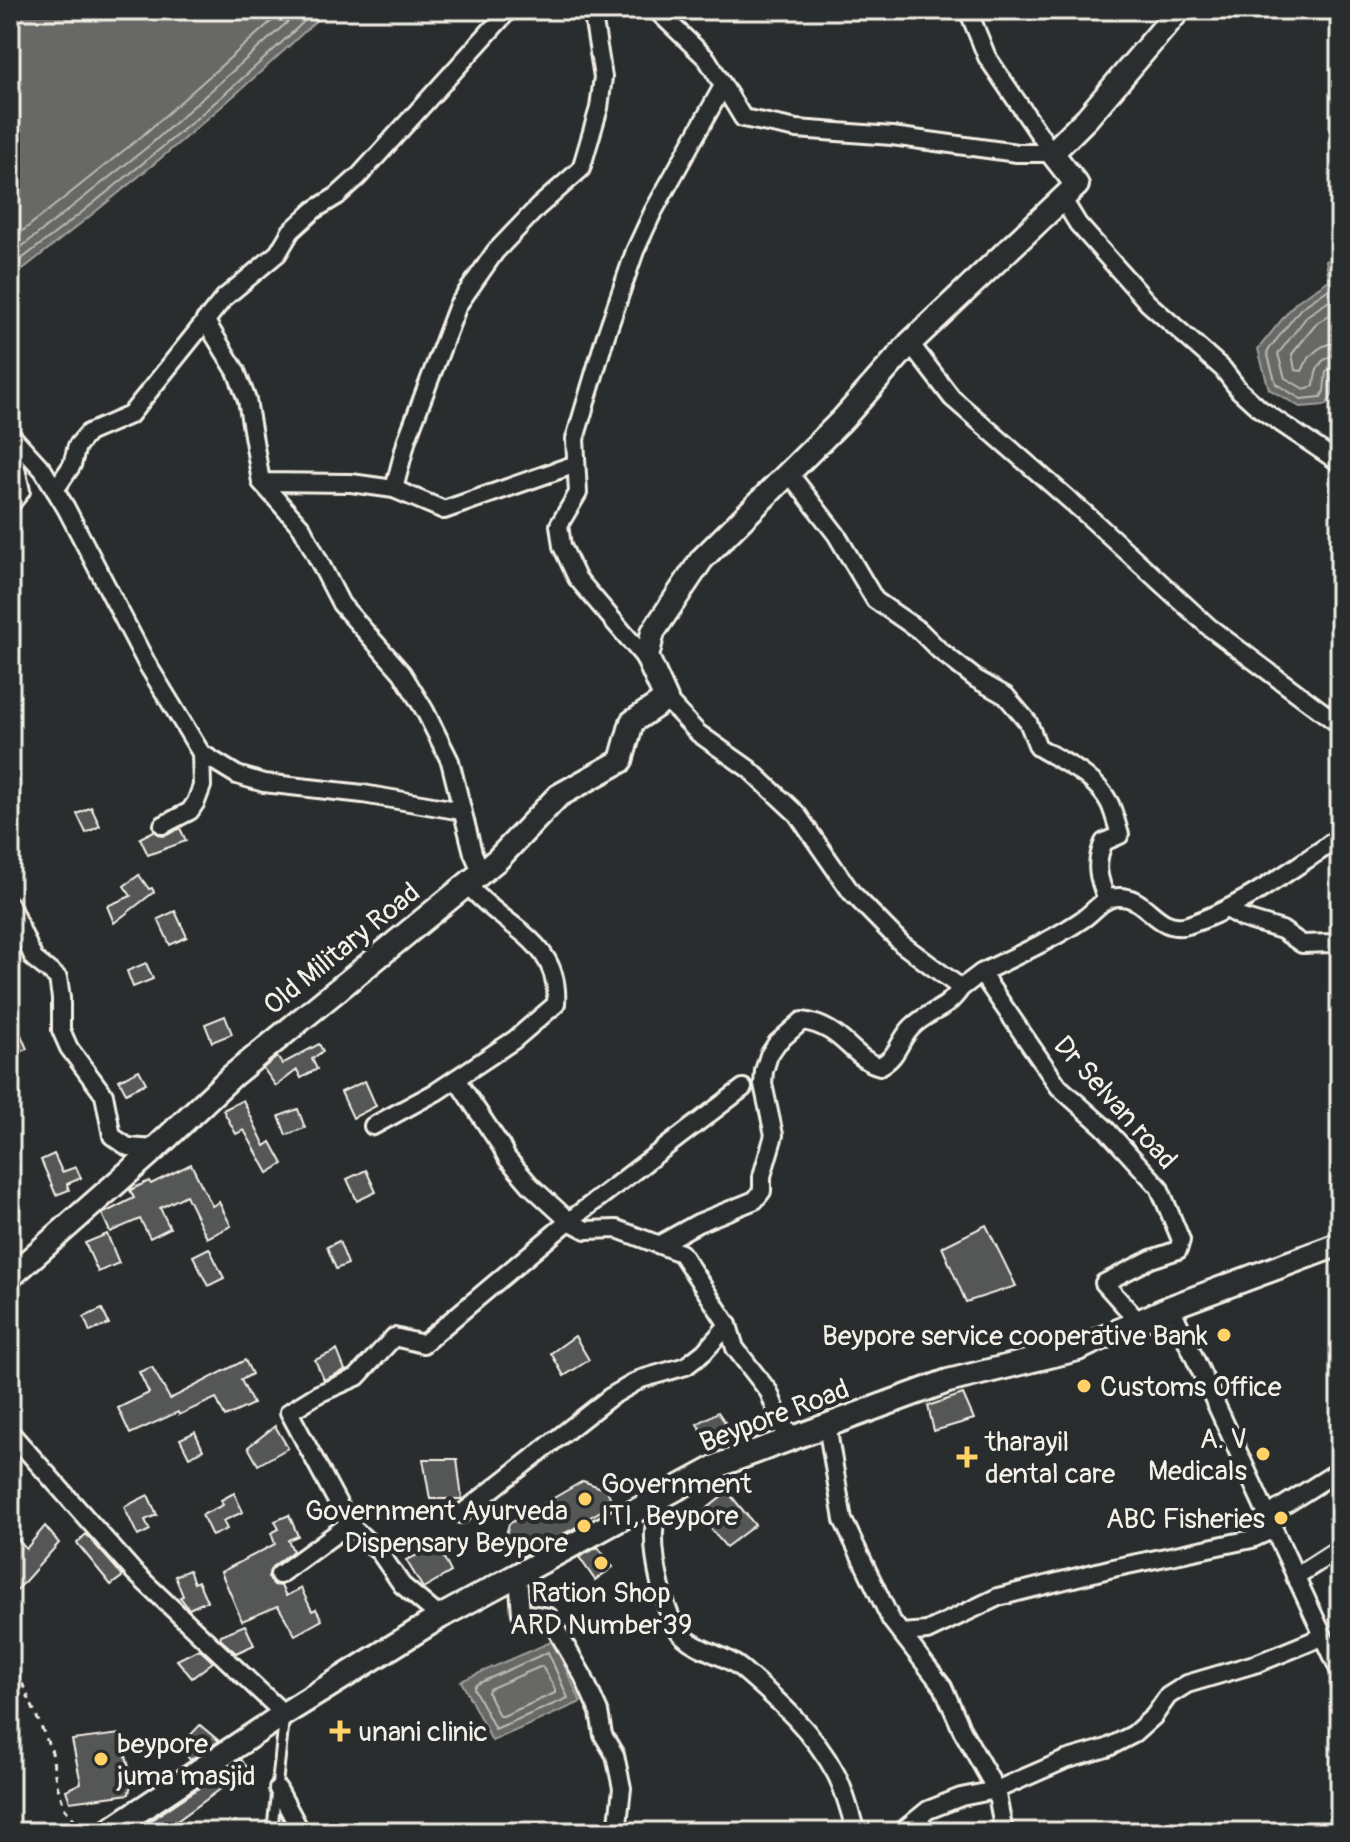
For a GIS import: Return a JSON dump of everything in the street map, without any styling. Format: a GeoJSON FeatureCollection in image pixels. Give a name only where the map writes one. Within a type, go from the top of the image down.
{"type":"FeatureCollection","features":[{"type":"Feature","properties":{"kind":"main road"},"geometry":{"type":"LineString","coordinates":[[666,699],[649,661],[653,632],[702,559],[842,420],[910,343],[1077,185],[1052,153],[1087,118],[1179,10]]}},
{"type":"Feature","properties":{"kind":"main road","name":"Old Military Road"},"geometry":{"type":"LineString","coordinates":[[10,1277],[155,1149],[232,1076],[498,859],[558,796],[621,761],[632,722],[666,699]]}},
{"type":"Feature","properties":{"kind":"main road","name":"Beypore Road"},"geometry":{"type":"LineString","coordinates":[[107,1832],[284,1714],[440,1617],[722,1464],[948,1381],[1078,1349],[1171,1307],[1340,1244]]}},
{"type":"Feature","properties":{"kind":"street"},"geometry":{"type":"LineString","coordinates":[[55,490],[72,465],[77,446],[88,433],[130,415],[224,298],[278,253],[291,231],[314,210],[337,196],[359,176],[509,10]]}},
{"type":"Feature","properties":{"kind":"street"},"geometry":{"type":"LineString","coordinates":[[394,489],[407,439],[458,305],[495,252],[538,207],[581,169],[599,108],[603,77],[592,10]]}},
{"type":"Feature","properties":{"kind":"street"},"geometry":{"type":"LineString","coordinates":[[656,10],[707,59],[743,118],[797,129],[892,136],[1017,153],[1052,153]]}},
{"type":"Feature","properties":{"kind":"street"},"geometry":{"type":"LineString","coordinates":[[968,10],[987,57],[1052,153]]}},
{"type":"Feature","properties":{"kind":"street"},"geometry":{"type":"LineString","coordinates":[[649,661],[577,578],[562,546],[559,525],[578,493],[575,439],[635,251],[653,212],[723,86]]}},
{"type":"Feature","properties":{"kind":"street"},"geometry":{"type":"LineString","coordinates":[[1062,198],[1078,224],[1148,303],[1223,369],[1239,390],[1260,409],[1340,463]]}},
{"type":"Feature","properties":{"kind":"street"},"geometry":{"type":"LineString","coordinates":[[205,320],[236,371],[247,400],[261,482],[302,528],[341,604],[402,673],[450,761],[473,853],[480,899],[548,957],[558,985],[556,1004],[514,1040],[456,1079],[373,1126]]}},
{"type":"Feature","properties":{"kind":"street"},"geometry":{"type":"LineString","coordinates":[[910,343],[952,398],[1209,627],[1340,725]]}},
{"type":"Feature","properties":{"kind":"street"},"geometry":{"type":"LineString","coordinates":[[10,434],[43,470],[55,490],[147,664],[201,753],[237,775],[264,783],[363,794],[462,811]]}},
{"type":"Feature","properties":{"kind":"street"},"geometry":{"type":"LineString","coordinates":[[10,441],[21,491],[10,505]]}},
{"type":"Feature","properties":{"kind":"street"},"geometry":{"type":"LineString","coordinates":[[261,482],[351,483],[394,489],[444,510],[576,464]]}},
{"type":"Feature","properties":{"kind":"street"},"geometry":{"type":"LineString","coordinates":[[789,473],[836,534],[875,600],[920,631],[976,679],[1006,696],[1028,722],[1038,747],[1062,759],[1094,785],[1109,802],[1120,835],[1104,842],[1098,856],[1097,870],[1107,900]]}},
{"type":"Feature","properties":{"kind":"street"},"geometry":{"type":"LineString","coordinates":[[666,699],[698,733],[749,769],[797,814],[851,892],[902,944],[961,988]]}},
{"type":"Feature","properties":{"kind":"street"},"geometry":{"type":"LineString","coordinates":[[163,825],[190,811],[196,802],[202,786],[201,753]]}},
{"type":"Feature","properties":{"kind":"street"},"geometry":{"type":"LineString","coordinates":[[660,1244],[698,1223],[755,1200],[762,1191],[762,1176],[774,1135],[763,1084],[764,1071],[777,1043],[802,1021],[818,1023],[838,1035],[868,1063],[880,1066],[892,1060],[910,1029],[951,1003],[961,988],[981,973],[1044,943],[1085,918],[1107,900],[1118,897],[1134,900],[1156,920],[1184,926],[1227,909],[1340,837]]}},
{"type":"Feature","properties":{"kind":"street"},"geometry":{"type":"LineString","coordinates":[[10,905],[34,959],[58,978],[61,1030],[69,1048],[104,1095],[112,1136],[128,1147],[155,1149]]}},
{"type":"Feature","properties":{"kind":"street"},"geometry":{"type":"LineString","coordinates":[[1227,909],[1242,918],[1282,930],[1302,944],[1333,943],[1340,939]]}},
{"type":"Feature","properties":{"kind":"street","name":"Dr Selvan road"},"geometry":{"type":"LineString","coordinates":[[981,973],[1059,1087],[1104,1127],[1159,1187],[1181,1240],[1178,1250],[1151,1259],[1104,1283],[1138,1321]]}},
{"type":"Feature","properties":{"kind":"street"},"geometry":{"type":"LineString","coordinates":[[456,1079],[507,1158],[531,1186],[569,1221],[586,1230],[617,1229],[681,1253],[728,1325],[735,1348],[769,1392],[783,1428],[795,1435],[824,1426],[843,1520],[891,1620],[943,1687],[962,1730],[996,1790],[1004,1832]]}},
{"type":"Feature","properties":{"kind":"street"},"geometry":{"type":"LineString","coordinates":[[440,1617],[402,1585],[380,1553],[349,1524],[289,1412],[318,1394],[357,1377],[394,1337],[423,1344],[569,1221],[743,1088]]}},
{"type":"Feature","properties":{"kind":"street"},"geometry":{"type":"LineString","coordinates":[[1171,1307],[1322,1637],[1338,1664]]}},
{"type":"Feature","properties":{"kind":"street"},"geometry":{"type":"LineString","coordinates":[[461,1514],[610,1397],[641,1379],[686,1366],[704,1352],[728,1325]]}},
{"type":"Feature","properties":{"kind":"street"},"geometry":{"type":"LineString","coordinates":[[10,1432],[134,1572],[284,1714]]}},
{"type":"Feature","properties":{"kind":"street"},"geometry":{"type":"LineString","coordinates":[[901,1633],[927,1631],[998,1597],[1113,1568],[1252,1539],[1340,1470]]}},
{"type":"Feature","properties":{"kind":"street"},"geometry":{"type":"LineString","coordinates":[[664,1495],[654,1530],[659,1583],[669,1616],[682,1635],[702,1650],[737,1665],[774,1696],[805,1730],[836,1774],[856,1832]]}},
{"type":"Feature","properties":{"kind":"street"},"geometry":{"type":"LineString","coordinates":[[279,1575],[349,1524]]}},
{"type":"Feature","properties":{"kind":"street"},"geometry":{"type":"LineString","coordinates":[[1295,1577],[1340,1548]]}},
{"type":"Feature","properties":{"kind":"street"},"geometry":{"type":"LineString","coordinates":[[518,1576],[521,1613],[549,1617],[583,1676],[599,1712],[603,1735],[615,1755],[622,1788],[617,1832]]}},
{"type":"Feature","properties":{"kind":"street"},"geometry":{"type":"LineString","coordinates":[[901,1832],[928,1810],[961,1797],[996,1790],[1065,1760],[1107,1748],[1134,1734],[1154,1716],[1168,1696],[1187,1684],[1258,1663],[1322,1637]]}},
{"type":"Feature","properties":{"kind":"street"},"geometry":{"type":"LineString","coordinates":[[278,1789],[301,1832]]}},
{"type":"Feature","properties":{"kind":"lane"},"geometry":{"type":"LineString","coordinates":[[272,1832],[284,1714]]}},
{"type":"Feature","properties":{"kind":"path"},"geometry":{"type":"LineString","coordinates":[[10,1663],[16,1669],[52,1752],[56,1782],[65,1809],[85,1832]]}},
{"type":"Feature","properties":{"kind":"water"},"geometry":{"type":"Polygon","coordinates":[[[10,10],[327,10],[173,149],[10,279],[10,10]]]}},
{"type":"Feature","properties":{"kind":"water"},"geometry":{"type":"Polygon","coordinates":[[[1340,254],[1340,370],[1332,376],[1333,394],[1326,405],[1300,407],[1269,389],[1258,349],[1296,302],[1329,280],[1326,261],[1340,254]]]}},
{"type":"Feature","properties":{"kind":"water"},"geometry":{"type":"Polygon","coordinates":[[[553,1641],[581,1702],[492,1741],[461,1681],[553,1641]]]}},
{"type":"Feature","properties":{"kind":"building"},"geometry":{"type":"Polygon","coordinates":[[[91,807],[100,826],[86,833],[77,814],[91,807]]]}},
{"type":"Feature","properties":{"kind":"building"},"geometry":{"type":"Polygon","coordinates":[[[180,828],[186,841],[148,855],[140,838],[154,831],[162,836],[167,835],[180,828]]]}},
{"type":"Feature","properties":{"kind":"building"},"geometry":{"type":"Polygon","coordinates":[[[139,875],[154,892],[114,923],[107,906],[131,896],[124,886],[139,875]]]}},
{"type":"Feature","properties":{"kind":"building"},"geometry":{"type":"Polygon","coordinates":[[[175,911],[187,937],[170,945],[158,919],[175,911]]]}},
{"type":"Feature","properties":{"kind":"building"},"geometry":{"type":"Polygon","coordinates":[[[146,963],[153,979],[133,987],[127,971],[146,963]]]}},
{"type":"Feature","properties":{"kind":"building"},"geometry":{"type":"Polygon","coordinates":[[[10,1009],[27,1049],[13,1054],[10,1046],[10,1009]]]}},
{"type":"Feature","properties":{"kind":"building"},"geometry":{"type":"Polygon","coordinates":[[[225,1016],[232,1034],[212,1042],[205,1024],[225,1016]]]}},
{"type":"Feature","properties":{"kind":"building"},"geometry":{"type":"Polygon","coordinates":[[[319,1044],[323,1051],[312,1059],[317,1069],[301,1078],[297,1070],[276,1086],[263,1068],[277,1057],[282,1064],[319,1044]]]}},
{"type":"Feature","properties":{"kind":"building"},"geometry":{"type":"Polygon","coordinates":[[[139,1070],[146,1083],[126,1093],[119,1080],[139,1070]]]}},
{"type":"Feature","properties":{"kind":"building"},"geometry":{"type":"Polygon","coordinates":[[[365,1081],[376,1106],[353,1118],[341,1092],[365,1081]]]}},
{"type":"Feature","properties":{"kind":"building"},"geometry":{"type":"Polygon","coordinates":[[[243,1100],[265,1146],[271,1142],[283,1164],[268,1173],[244,1130],[236,1134],[223,1110],[243,1100]]]}},
{"type":"Feature","properties":{"kind":"building"},"geometry":{"type":"Polygon","coordinates":[[[298,1109],[305,1128],[286,1135],[279,1116],[298,1109]]]}},
{"type":"Feature","properties":{"kind":"building"},"geometry":{"type":"Polygon","coordinates":[[[54,1154],[62,1172],[76,1167],[81,1178],[67,1184],[69,1190],[56,1195],[41,1160],[54,1154]]]}},
{"type":"Feature","properties":{"kind":"building"},"geometry":{"type":"Polygon","coordinates":[[[191,1164],[212,1206],[219,1202],[231,1226],[207,1238],[186,1195],[160,1208],[170,1228],[150,1238],[140,1219],[110,1232],[102,1214],[134,1198],[130,1190],[149,1181],[151,1184],[191,1164]]]}},
{"type":"Feature","properties":{"kind":"building"},"geometry":{"type":"Polygon","coordinates":[[[366,1170],[376,1192],[357,1201],[347,1179],[366,1170]]]}},
{"type":"Feature","properties":{"kind":"building"},"geometry":{"type":"Polygon","coordinates":[[[986,1225],[1016,1286],[966,1302],[942,1247],[986,1225]]]}},
{"type":"Feature","properties":{"kind":"building"},"geometry":{"type":"Polygon","coordinates":[[[107,1234],[119,1263],[98,1272],[85,1243],[107,1234]]]}},
{"type":"Feature","properties":{"kind":"building"},"geometry":{"type":"Polygon","coordinates":[[[339,1241],[348,1264],[336,1269],[327,1247],[339,1241]]]}},
{"type":"Feature","properties":{"kind":"building"},"geometry":{"type":"Polygon","coordinates":[[[209,1248],[224,1278],[208,1286],[193,1256],[209,1248]]]}},
{"type":"Feature","properties":{"kind":"building"},"geometry":{"type":"Polygon","coordinates":[[[102,1309],[109,1324],[90,1332],[84,1317],[102,1309]]]}},
{"type":"Feature","properties":{"kind":"building"},"geometry":{"type":"Polygon","coordinates":[[[575,1336],[589,1360],[564,1376],[551,1353],[575,1336]]]}},
{"type":"Feature","properties":{"kind":"building"},"geometry":{"type":"Polygon","coordinates":[[[337,1350],[345,1370],[324,1380],[315,1360],[337,1350]]]}},
{"type":"Feature","properties":{"kind":"building"},"geometry":{"type":"Polygon","coordinates":[[[245,1360],[252,1374],[241,1380],[253,1404],[225,1417],[216,1398],[130,1434],[118,1408],[149,1393],[139,1372],[152,1367],[170,1399],[245,1360]]]}},
{"type":"Feature","properties":{"kind":"building"},"geometry":{"type":"Polygon","coordinates":[[[963,1394],[974,1419],[934,1431],[928,1406],[963,1394]]]}},
{"type":"Feature","properties":{"kind":"building"},"geometry":{"type":"Polygon","coordinates":[[[718,1412],[731,1431],[709,1441],[697,1424],[718,1412]]]}},
{"type":"Feature","properties":{"kind":"building"},"geometry":{"type":"Polygon","coordinates":[[[275,1426],[288,1448],[258,1465],[248,1447],[275,1426]]]}},
{"type":"Feature","properties":{"kind":"building"},"geometry":{"type":"Polygon","coordinates":[[[195,1432],[203,1450],[189,1457],[180,1439],[195,1432]]]}},
{"type":"Feature","properties":{"kind":"building"},"geometry":{"type":"Polygon","coordinates":[[[423,1459],[457,1459],[462,1499],[430,1499],[423,1459]]]}},
{"type":"Feature","properties":{"kind":"building"},"geometry":{"type":"Polygon","coordinates":[[[583,1481],[607,1490],[613,1504],[588,1521],[518,1558],[505,1538],[509,1524],[583,1481]]]}},
{"type":"Feature","properties":{"kind":"building"},"geometry":{"type":"Polygon","coordinates":[[[728,1492],[755,1525],[726,1547],[699,1515],[728,1492]]]}},
{"type":"Feature","properties":{"kind":"building"},"geometry":{"type":"Polygon","coordinates":[[[234,1493],[243,1512],[223,1521],[227,1529],[212,1536],[202,1515],[223,1505],[221,1500],[234,1493]]]}},
{"type":"Feature","properties":{"kind":"building"},"geometry":{"type":"Polygon","coordinates":[[[148,1495],[157,1515],[145,1520],[150,1530],[138,1536],[124,1507],[148,1495]]]}},
{"type":"Feature","properties":{"kind":"building"},"geometry":{"type":"Polygon","coordinates":[[[289,1515],[298,1536],[288,1540],[293,1551],[272,1567],[268,1577],[274,1585],[281,1586],[286,1596],[301,1588],[312,1611],[316,1609],[322,1620],[295,1635],[278,1606],[242,1621],[221,1572],[275,1544],[271,1533],[279,1529],[275,1521],[289,1515]]]}},
{"type":"Feature","properties":{"kind":"building"},"geometry":{"type":"Polygon","coordinates":[[[45,1526],[59,1543],[10,1598],[10,1529],[26,1549],[45,1526]]]}},
{"type":"Feature","properties":{"kind":"building"},"geometry":{"type":"Polygon","coordinates":[[[86,1534],[123,1576],[111,1585],[77,1543],[86,1534]]]}},
{"type":"Feature","properties":{"kind":"building"},"geometry":{"type":"Polygon","coordinates":[[[438,1546],[451,1572],[423,1588],[406,1560],[438,1546]]]}},
{"type":"Feature","properties":{"kind":"building"},"geometry":{"type":"Polygon","coordinates":[[[598,1547],[613,1567],[595,1580],[579,1557],[598,1547]]]}},
{"type":"Feature","properties":{"kind":"building"},"geometry":{"type":"Polygon","coordinates":[[[189,1570],[207,1601],[189,1609],[180,1597],[183,1596],[175,1576],[189,1570]]]}},
{"type":"Feature","properties":{"kind":"building"},"geometry":{"type":"Polygon","coordinates":[[[245,1625],[254,1645],[236,1653],[220,1639],[221,1635],[245,1625]]]}},
{"type":"Feature","properties":{"kind":"building"},"geometry":{"type":"Polygon","coordinates":[[[199,1649],[213,1662],[192,1678],[177,1660],[199,1649]]]}},
{"type":"Feature","properties":{"kind":"building"},"geometry":{"type":"Polygon","coordinates":[[[200,1725],[219,1741],[190,1760],[180,1746],[200,1725]]]}},
{"type":"Feature","properties":{"kind":"building","name":"beypore juma masjid"},"geometry":{"type":"Polygon","coordinates":[[[120,1734],[132,1778],[129,1794],[70,1802],[66,1790],[81,1783],[72,1740],[120,1734]]]}},
{"type":"Feature","properties":{"kind":"building"},"geometry":{"type":"Polygon","coordinates":[[[241,1760],[248,1769],[162,1832],[155,1832],[148,1822],[241,1760]]]}},
{"type":"Feature","properties":{"kind":"place","name":"Beypore service cooperative Bank"},"geometry":{"type":"Point","coordinates":[1224,1335]}},
{"type":"Feature","properties":{"kind":"place","name":"Customs Office"},"geometry":{"type":"Point","coordinates":[1084,1386]}},
{"type":"Feature","properties":{"kind":"place","name":"A. V Medicals"},"geometry":{"type":"Point","coordinates":[1263,1454]}},
{"type":"Feature","properties":{"kind":"place","name":"tharayil dental care"},"geometry":{"type":"Point","coordinates":[967,1457]}},
{"type":"Feature","properties":{"kind":"place","name":"Government ITI, Beypore"},"geometry":{"type":"Point","coordinates":[585,1499]}},
{"type":"Feature","properties":{"kind":"place","name":"ABC Fisheries"},"geometry":{"type":"Point","coordinates":[1281,1518]}},
{"type":"Feature","properties":{"kind":"place","name":"Government Ayurveda Dispensary Beypore"},"geometry":{"type":"Point","coordinates":[584,1526]}},
{"type":"Feature","properties":{"kind":"place","name":"Ration Shop ARD Number39"},"geometry":{"type":"Point","coordinates":[601,1563]}},
{"type":"Feature","properties":{"kind":"place","name":"unani clinic"},"geometry":{"type":"Point","coordinates":[340,1731]}},
{"type":"Feature","properties":{"kind":"place","name":"beypore juma masjid"},"geometry":{"type":"Point","coordinates":[101,1759]}}]}
